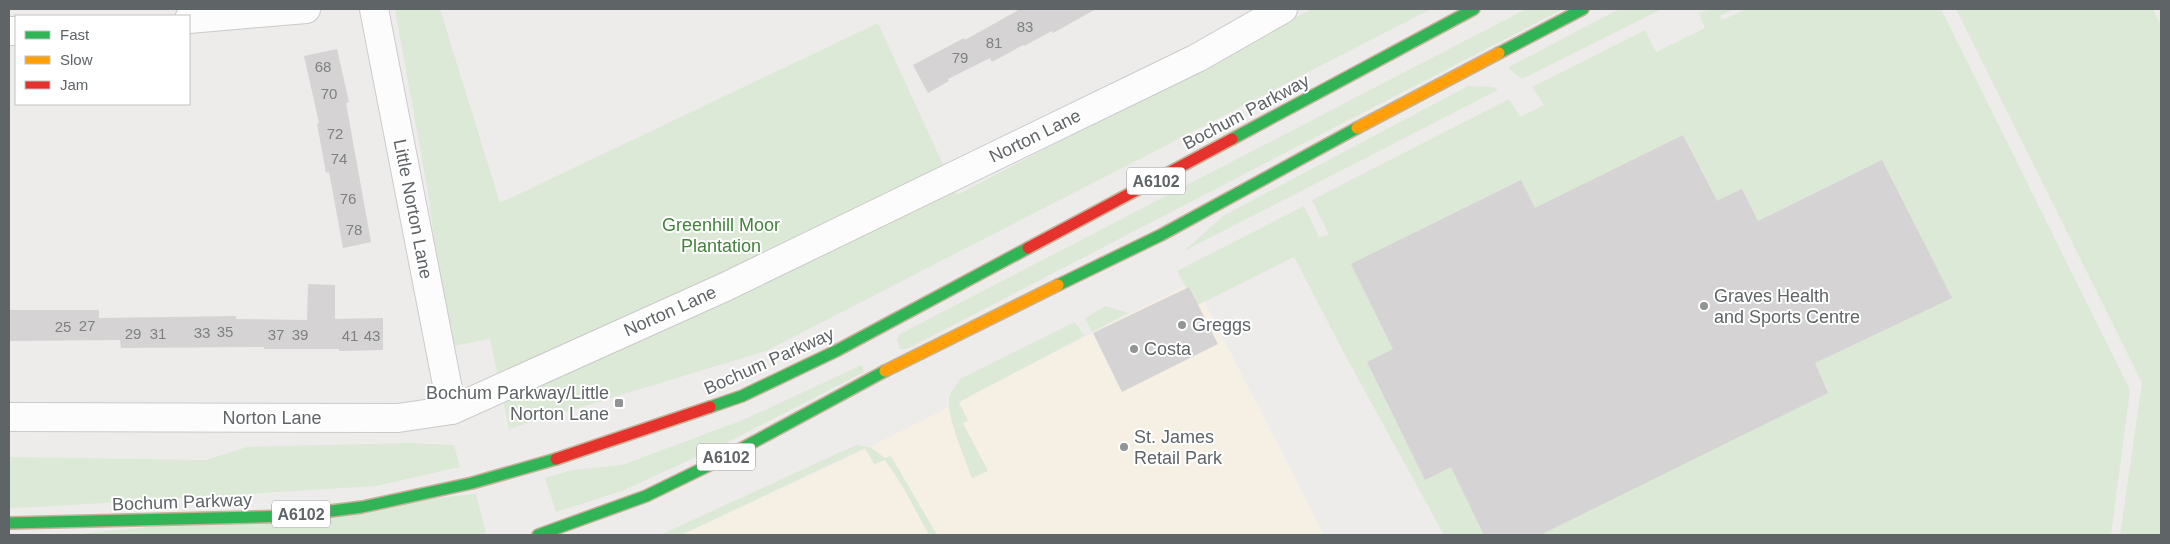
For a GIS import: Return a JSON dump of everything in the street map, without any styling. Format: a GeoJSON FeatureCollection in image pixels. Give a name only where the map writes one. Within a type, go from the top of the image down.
{"type":"FeatureCollection","features":[{"type":"Feature","properties":{"kind":"highway","name":"Bochum Parkway"},"geometry":{"type":"LineString","coordinates":[[9,524],[282,516],[362,506],[489,479],[621,439],[742,396],[836,351],[1474,9]]}},
{"type":"Feature","properties":{"kind":"highway","name":"A6102"},"geometry":{"type":"LineString","coordinates":[[538,535],[646,496],[724,458],[896,364],[1161,234],[1444,81],[1584,9]]}},
{"type":"Feature","properties":{"kind":"street"},"geometry":{"type":"LineString","coordinates":[[190,19],[306,9]]}},
{"type":"Feature","properties":{"kind":"street","name":"Little Norton Lane"},"geometry":{"type":"LineString","coordinates":[[374,9],[452,410]]}},
{"type":"Feature","properties":{"kind":"street","name":"Norton Lane"},"geometry":{"type":"LineString","coordinates":[[9,417],[398,418],[452,410],[738,280],[1197,58],[1283,9]]}},
{"type":"Feature","properties":{"kind":"shaded area","name":"St. James Retail Park"},"geometry":{"type":"Polygon","coordinates":[[[1194,281],[1324,535],[682,535],[870,447],[1194,281]]]}},
{"type":"Feature","properties":{"kind":"green space","name":"Greenhill Moor Plantation"},"geometry":{"type":"Polygon","coordinates":[[[395,9],[440,9],[500,203],[878,23],[957,195],[1312,9],[1431,9],[766,351],[509,429],[490,339],[447,347],[429,198],[395,9]]]}},
{"type":"Feature","properties":{"kind":"green space"},"geometry":{"type":"Polygon","coordinates":[[[1526,9],[1563,9],[907,349],[900,349],[897,340],[900,334],[1526,9]]]}},
{"type":"Feature","properties":{"kind":"green space"},"geometry":{"type":"Polygon","coordinates":[[[1619,9],[1662,9],[1522,79],[1509,69],[1509,67],[1619,9]]]}},
{"type":"Feature","properties":{"kind":"green space","name":"Graves Health and Sports Centre"},"geometry":{"type":"Polygon","coordinates":[[[1710,9],[1734,9],[1720,16],[1722,20],[1747,9],[1941,9],[2130,390],[2111,535],[1444,535],[1345,355],[1294,257],[1198,305],[1189,287],[1186,288],[1177,271],[1304,206],[1319,237],[1329,235],[1312,200],[1509,99],[1520,117],[1544,105],[1532,87],[1645,30],[1656,52],[1705,28],[1699,13],[1710,9]]]}},
{"type":"Feature","properties":{"kind":"green space"},"geometry":{"type":"Polygon","coordinates":[[[1956,9],[2153,9],[2161,26],[2161,535],[2120,535],[2142,383],[1956,9]]]}},
{"type":"Feature","properties":{"kind":"green space"},"geometry":{"type":"Polygon","coordinates":[[[1468,86],[1494,87],[1498,90],[1184,251],[1223,216],[1468,86]]]}},
{"type":"Feature","properties":{"kind":"green space"},"geometry":{"type":"Polygon","coordinates":[[[1106,306],[1128,313],[1092,332],[1085,318],[1106,306]]]}},
{"type":"Feature","properties":{"kind":"green space"},"geometry":{"type":"Polygon","coordinates":[[[1075,322],[1084,336],[959,402],[968,421],[963,423],[988,471],[972,478],[957,438],[949,407],[950,394],[953,389],[960,379],[1075,322]]]}},
{"type":"Feature","properties":{"kind":"green space"},"geometry":{"type":"Polygon","coordinates":[[[862,365],[864,372],[720,446],[622,491],[556,512],[545,478],[572,470],[622,465],[743,420],[862,365]]]}},
{"type":"Feature","properties":{"kind":"green space"},"geometry":{"type":"Polygon","coordinates":[[[410,443],[454,445],[460,467],[376,486],[9,508],[9,457],[206,460],[247,447],[410,443]]]}},
{"type":"Feature","properties":{"kind":"green space"},"geometry":{"type":"Polygon","coordinates":[[[856,445],[870,447],[885,458],[891,456],[937,535],[929,535],[903,487],[885,460],[874,464],[865,448],[681,535],[660,535],[856,445]]]}},
{"type":"Feature","properties":{"kind":"green space"},"geometry":{"type":"Polygon","coordinates":[[[476,494],[486,533],[473,535],[70,535],[476,494]]]}},
{"type":"Feature","properties":{"kind":"building"},"geometry":{"type":"Polygon","coordinates":[[[1020,9],[1096,9],[1053,33],[1052,31],[992,62],[990,58],[948,79],[949,81],[928,93],[913,65],[964,38],[965,40],[1020,9]]]}},
{"type":"Feature","properties":{"kind":"building"},"geometry":{"type":"Polygon","coordinates":[[[337,49],[349,102],[346,103],[371,242],[343,248],[329,172],[326,173],[317,124],[319,123],[304,56],[337,49]]]}},
{"type":"Feature","properties":{"kind":"building"},"geometry":{"type":"Polygon","coordinates":[[[1683,135],[1717,201],[1742,189],[1758,221],[1882,160],[1952,298],[1815,363],[1828,393],[1540,535],[1484,535],[1451,467],[1425,480],[1367,362],[1393,349],[1351,264],[1521,180],[1535,208],[1683,135]]]}},
{"type":"Feature","properties":{"kind":"building"},"geometry":{"type":"Polygon","coordinates":[[[308,284],[335,285],[335,319],[383,318],[383,350],[339,351],[339,349],[264,349],[264,347],[121,348],[120,340],[9,341],[9,310],[99,310],[99,318],[236,316],[236,319],[307,320],[308,284]]]}},
{"type":"Feature","properties":{"kind":"building"},"geometry":{"type":"Polygon","coordinates":[[[1189,287],[1218,344],[1122,392],[1093,333],[1189,287]]]}},
{"type":"Feature","properties":{"kind":"traffic: fast"},"geometry":{"type":"LineString","coordinates":[[1232,139],[1474,9]]}},
{"type":"Feature","properties":{"kind":"traffic: fast"},"geometry":{"type":"LineString","coordinates":[[1499,53],[1583,9]]}},
{"type":"Feature","properties":{"kind":"traffic: fast"},"geometry":{"type":"LineString","coordinates":[[1058,285],[1161,235],[1357,128]]}},
{"type":"Feature","properties":{"kind":"traffic: fast"},"geometry":{"type":"LineString","coordinates":[[710,407],[742,396],[836,351],[1028,248]]}},
{"type":"Feature","properties":{"kind":"traffic: fast"},"geometry":{"type":"LineString","coordinates":[[538,535],[646,496],[724,458],[885,371]]}},
{"type":"Feature","properties":{"kind":"traffic: fast"},"geometry":{"type":"LineString","coordinates":[[9,523],[292,516],[362,507],[472,483],[556,459]]}},
{"type":"Feature","properties":{"kind":"traffic: slow"},"geometry":{"type":"LineString","coordinates":[[1357,128],[1499,53]]}},
{"type":"Feature","properties":{"kind":"traffic: slow"},"geometry":{"type":"LineString","coordinates":[[885,371],[1058,285]]}},
{"type":"Feature","properties":{"kind":"traffic: jam"},"geometry":{"type":"LineString","coordinates":[[1028,248],[1232,139]]}},
{"type":"Feature","properties":{"kind":"traffic: jam"},"geometry":{"type":"LineString","coordinates":[[556,459],[710,407]]}},
{"type":"Feature","properties":{"kind":"place","name":"Graves Health and Sports Centre"},"geometry":{"type":"Point","coordinates":[1704,306]}},
{"type":"Feature","properties":{"kind":"place","name":"Greggs"},"geometry":{"type":"Point","coordinates":[1182,325]}},
{"type":"Feature","properties":{"kind":"place","name":"Costa"},"geometry":{"type":"Point","coordinates":[1134,349]}},
{"type":"Feature","properties":{"kind":"place","name":"Bochum Parkway/Little Norton Lane"},"geometry":{"type":"Point","coordinates":[619,403]}},
{"type":"Feature","properties":{"kind":"place","name":"St. James Retail Park"},"geometry":{"type":"Point","coordinates":[1124,447]}}]}
